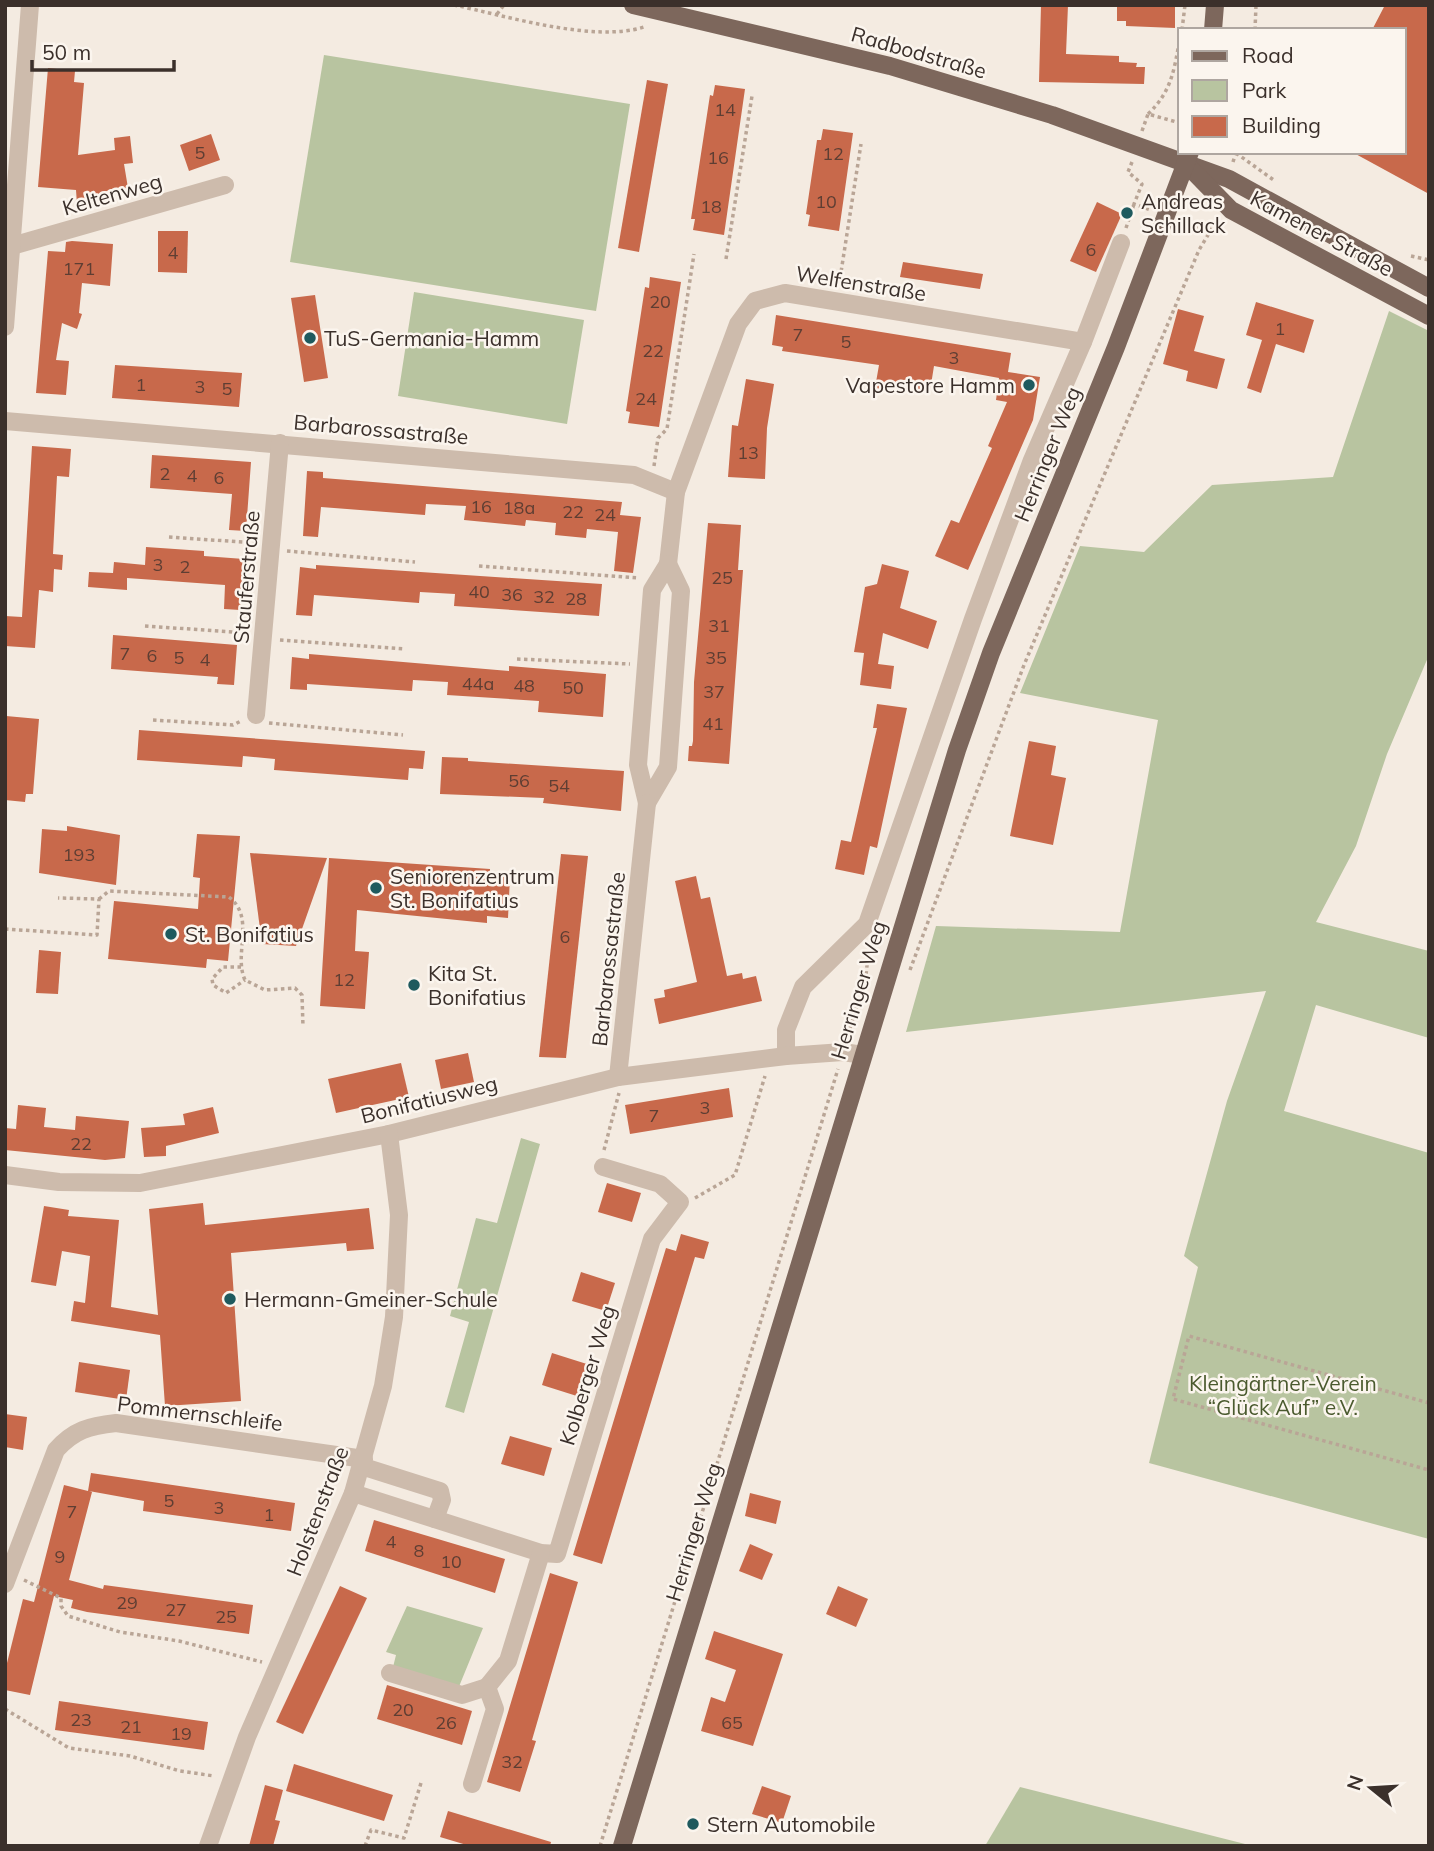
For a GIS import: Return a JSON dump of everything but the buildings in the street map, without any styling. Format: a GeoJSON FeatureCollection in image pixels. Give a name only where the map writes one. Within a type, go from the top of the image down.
{"type":"FeatureCollection","features":[{"type":"Feature","properties":{"kind":"main road","name":"Radbodstraße"},"geometry":{"type":"LineString","coordinates":[[633,5],[890,66],[1052,115],[1138,146],[1189,158]]}},
{"type":"Feature","properties":{"kind":"main road"},"geometry":{"type":"LineString","coordinates":[[1213,28],[1215,5]]}},
{"type":"Feature","properties":{"kind":"main road","name":"Herringer Weg"},"geometry":{"type":"LineString","coordinates":[[622,1846],[957,750],[991,653],[1189,158]]}},
{"type":"Feature","properties":{"kind":"main road","name":"Kamener Straße"},"geometry":{"type":"LineString","coordinates":[[1189,158],[1429,288]]}},
{"type":"Feature","properties":{"kind":"main road","name":"Kamener Straße"},"geometry":{"type":"LineString","coordinates":[[1189,158],[1231,211],[1429,316]]}},
{"type":"Feature","properties":{"kind":"street"},"geometry":{"type":"LineString","coordinates":[[5,327],[9,247],[30,5]]}},
{"type":"Feature","properties":{"kind":"street","name":"Keltenweg"},"geometry":{"type":"LineString","coordinates":[[9,247],[225,185]]}},
{"type":"Feature","properties":{"kind":"street","name":"Herringer Weg"},"geometry":{"type":"LineString","coordinates":[[778,1057],[803,987],[867,924],[982,594],[1032,460],[1083,342],[1121,243]]}},
{"type":"Feature","properties":{"kind":"street","name":"Welfenstraße"},"geometry":{"type":"LineString","coordinates":[[676,492],[738,324],[755,301],[776,293],[1083,342]]}},
{"type":"Feature","properties":{"kind":"street","name":"Barbarossastraße"},"geometry":{"type":"LineString","coordinates":[[5,421],[634,475],[652,480],[676,492],[668,564],[652,590],[638,765],[647,803],[618,1077]]}},
{"type":"Feature","properties":{"kind":"street","name":"Stauferstraße"},"geometry":{"type":"LineString","coordinates":[[256,715],[280,443]]}},
{"type":"Feature","properties":{"kind":"street","name":"Barbarossastraße"},"geometry":{"type":"LineString","coordinates":[[647,803],[668,767],[681,591],[668,564]]}},
{"type":"Feature","properties":{"kind":"street","name":"Bonifatiusweg"},"geometry":{"type":"LineString","coordinates":[[5,1175],[60,1182],[140,1183],[388,1134],[618,1077],[778,1057],[843,1052],[863,1055]]}},
{"type":"Feature","properties":{"kind":"street","name":"Holstenstraße"},"geometry":{"type":"LineString","coordinates":[[208,1846],[230,1778],[354,1493],[383,1386],[394,1317],[399,1215],[388,1134]]}},
{"type":"Feature","properties":{"kind":"street"},"geometry":{"type":"LineString","coordinates":[[603,1167],[660,1184],[681,1202]]}},
{"type":"Feature","properties":{"kind":"street","name":"Kolberger Weg"},"geometry":{"type":"LineString","coordinates":[[541,1553],[557,1554],[652,1239],[681,1202]]}},
{"type":"Feature","properties":{"kind":"street","name":"Pommernschleife"},"geometry":{"type":"LineString","coordinates":[[7,1578],[56,1450],[69,1435],[85,1427],[116,1423],[363,1462]]}},
{"type":"Feature","properties":{"kind":"street"},"geometry":{"type":"LineString","coordinates":[[363,1462],[440,1491],[442,1500],[435,1519]]}},
{"type":"Feature","properties":{"kind":"street"},"geometry":{"type":"LineString","coordinates":[[354,1493],[541,1553],[508,1661],[487,1687],[462,1695],[390,1673]]}},
{"type":"Feature","properties":{"kind":"street"},"geometry":{"type":"LineString","coordinates":[[472,1784],[495,1709],[487,1687]]}},
{"type":"Feature","properties":{"kind":"path"},"geometry":{"type":"LineString","coordinates":[[454,5],[599,33],[626,33],[649,26]]}},
{"type":"Feature","properties":{"kind":"path"},"geometry":{"type":"LineString","coordinates":[[497,14],[504,5]]}},
{"type":"Feature","properties":{"kind":"path"},"geometry":{"type":"LineString","coordinates":[[1182,28],[1185,5]]}},
{"type":"Feature","properties":{"kind":"path"},"geometry":{"type":"LineString","coordinates":[[1255,28],[1256,5]]}},
{"type":"Feature","properties":{"kind":"path"},"geometry":{"type":"LineString","coordinates":[[1121,243],[1142,184],[1128,172],[1148,114],[1164,98],[1174,74],[1178,50]]}},
{"type":"Feature","properties":{"kind":"path"},"geometry":{"type":"LineString","coordinates":[[726,259],[752,96]]}},
{"type":"Feature","properties":{"kind":"path"},"geometry":{"type":"LineString","coordinates":[[1148,114],[1178,122]]}},
{"type":"Feature","properties":{"kind":"path"},"geometry":{"type":"LineString","coordinates":[[837,301],[861,145]]}},
{"type":"Feature","properties":{"kind":"path"},"geometry":{"type":"LineString","coordinates":[[1237,154],[1282,185]]}},
{"type":"Feature","properties":{"kind":"path"},"geometry":{"type":"LineString","coordinates":[[909,975],[1024,665],[1199,250],[1212,234],[1134,204]]}},
{"type":"Feature","properties":{"kind":"path"},"geometry":{"type":"LineString","coordinates":[[1399,250],[1429,260]]}},
{"type":"Feature","properties":{"kind":"path"},"geometry":{"type":"LineString","coordinates":[[652,480],[658,438],[667,429],[694,254]]}},
{"type":"Feature","properties":{"kind":"path"},"geometry":{"type":"LineString","coordinates":[[169,537],[415,562]]}},
{"type":"Feature","properties":{"kind":"path"},"geometry":{"type":"LineString","coordinates":[[480,566],[657,580]]}},
{"type":"Feature","properties":{"kind":"path"},"geometry":{"type":"LineString","coordinates":[[145,626],[405,649]]}},
{"type":"Feature","properties":{"kind":"path"},"geometry":{"type":"LineString","coordinates":[[517,659],[646,665]]}},
{"type":"Feature","properties":{"kind":"path"},"geometry":{"type":"LineString","coordinates":[[153,720],[233,725],[256,715],[274,726],[403,734]]}},
{"type":"Feature","properties":{"kind":"path"},"geometry":{"type":"LineString","coordinates":[[58,898],[99,899],[109,891],[229,897],[240,911],[244,933],[241,967],[245,980],[265,990],[295,988],[302,995],[303,1027]]}},
{"type":"Feature","properties":{"kind":"path"},"geometry":{"type":"LineString","coordinates":[[5,929],[97,935],[99,899]]}},
{"type":"Feature","properties":{"kind":"path"},"geometry":{"type":"LineString","coordinates":[[600,1846],[866,975],[870,950],[867,924]]}},
{"type":"Feature","properties":{"kind":"path"},"geometry":{"type":"LineString","coordinates":[[241,967],[223,967],[212,979],[213,985],[226,992],[245,980]]}},
{"type":"Feature","properties":{"kind":"path"},"geometry":{"type":"LineString","coordinates":[[681,1202],[700,1197],[735,1175],[778,1057]]}},
{"type":"Feature","properties":{"kind":"path"},"geometry":{"type":"LineString","coordinates":[[603,1167],[601,1160],[619,1099],[618,1077]]}},
{"type":"Feature","properties":{"kind":"path"},"geometry":{"type":"LineString","coordinates":[[1429,1403],[1189,1336],[1173,1399],[1429,1470]]}},
{"type":"Feature","properties":{"kind":"path"},"geometry":{"type":"LineString","coordinates":[[7,1578],[61,1598],[61,1606],[68,1616],[120,1632],[246,1656],[277,1668]]}},
{"type":"Feature","properties":{"kind":"path"},"geometry":{"type":"LineString","coordinates":[[5,1709],[69,1748],[130,1756],[180,1771],[230,1778]]}},
{"type":"Feature","properties":{"kind":"path"},"geometry":{"type":"LineString","coordinates":[[365,1846],[371,1830],[404,1838],[421,1783]]}},
{"type":"Feature","properties":{"kind":"green space"},"geometry":{"type":"Polygon","coordinates":[[[324,55],[630,104],[596,311],[290,262],[324,55]]]}},
{"type":"Feature","properties":{"kind":"green space"},"geometry":{"type":"Polygon","coordinates":[[[414,292],[584,320],[567,424],[398,396],[414,292]]]}},
{"type":"Feature","properties":{"kind":"green space","name":"Kleingärtner-Verein “Glück Auf” e.V."},"geometry":{"type":"Polygon","coordinates":[[[1389,311],[1429,331],[1429,655],[1387,754],[1356,846],[1316,922],[1429,951],[1429,1038],[1316,1005],[1284,1111],[1429,1153],[1429,1539],[1149,1463],[1198,1267],[1184,1256],[1227,1101],[1266,991],[906,1032],[936,926],[1120,932],[1158,720],[1020,693],[1080,546],[1144,552],[1212,485],[1333,477],[1389,311]]]}},
{"type":"Feature","properties":{"kind":"green space"},"geometry":{"type":"Polygon","coordinates":[[[521,1138],[540,1144],[464,1413],[445,1407],[469,1322],[450,1316],[476,1218],[497,1223],[521,1138]]]}},
{"type":"Feature","properties":{"kind":"green space"},"geometry":{"type":"Polygon","coordinates":[[[407,1606],[483,1628],[458,1689],[393,1667],[396,1655],[386,1652],[407,1606]]]}},
{"type":"Feature","properties":{"kind":"green space"},"geometry":{"type":"Polygon","coordinates":[[[1020,1787],[1253,1846],[985,1846],[1020,1787]]]}},
{"type":"Feature","properties":{"kind":"place","name":"Andreas Schillack"},"geometry":{"type":"Point","coordinates":[1127,213]}},
{"type":"Feature","properties":{"kind":"place","name":"TuS-Germania-Hamm"},"geometry":{"type":"Point","coordinates":[310,338]}},
{"type":"Feature","properties":{"kind":"place","name":"Vapestore Hamm"},"geometry":{"type":"Point","coordinates":[1029,385]}},
{"type":"Feature","properties":{"kind":"place","name":"Seniorenzentrum St. Bonifatius"},"geometry":{"type":"Point","coordinates":[376,888]}},
{"type":"Feature","properties":{"kind":"place","name":"St. Bonifatius"},"geometry":{"type":"Point","coordinates":[171,934]}},
{"type":"Feature","properties":{"kind":"place","name":"Kita St. Bonifatius"},"geometry":{"type":"Point","coordinates":[414,985]}},
{"type":"Feature","properties":{"kind":"place","name":"Hermann-Gmeiner-Schule"},"geometry":{"type":"Point","coordinates":[230,1299]}},
{"type":"Feature","properties":{"kind":"place","name":"Stern Automobile"},"geometry":{"type":"Point","coordinates":[693,1824]}}]}
